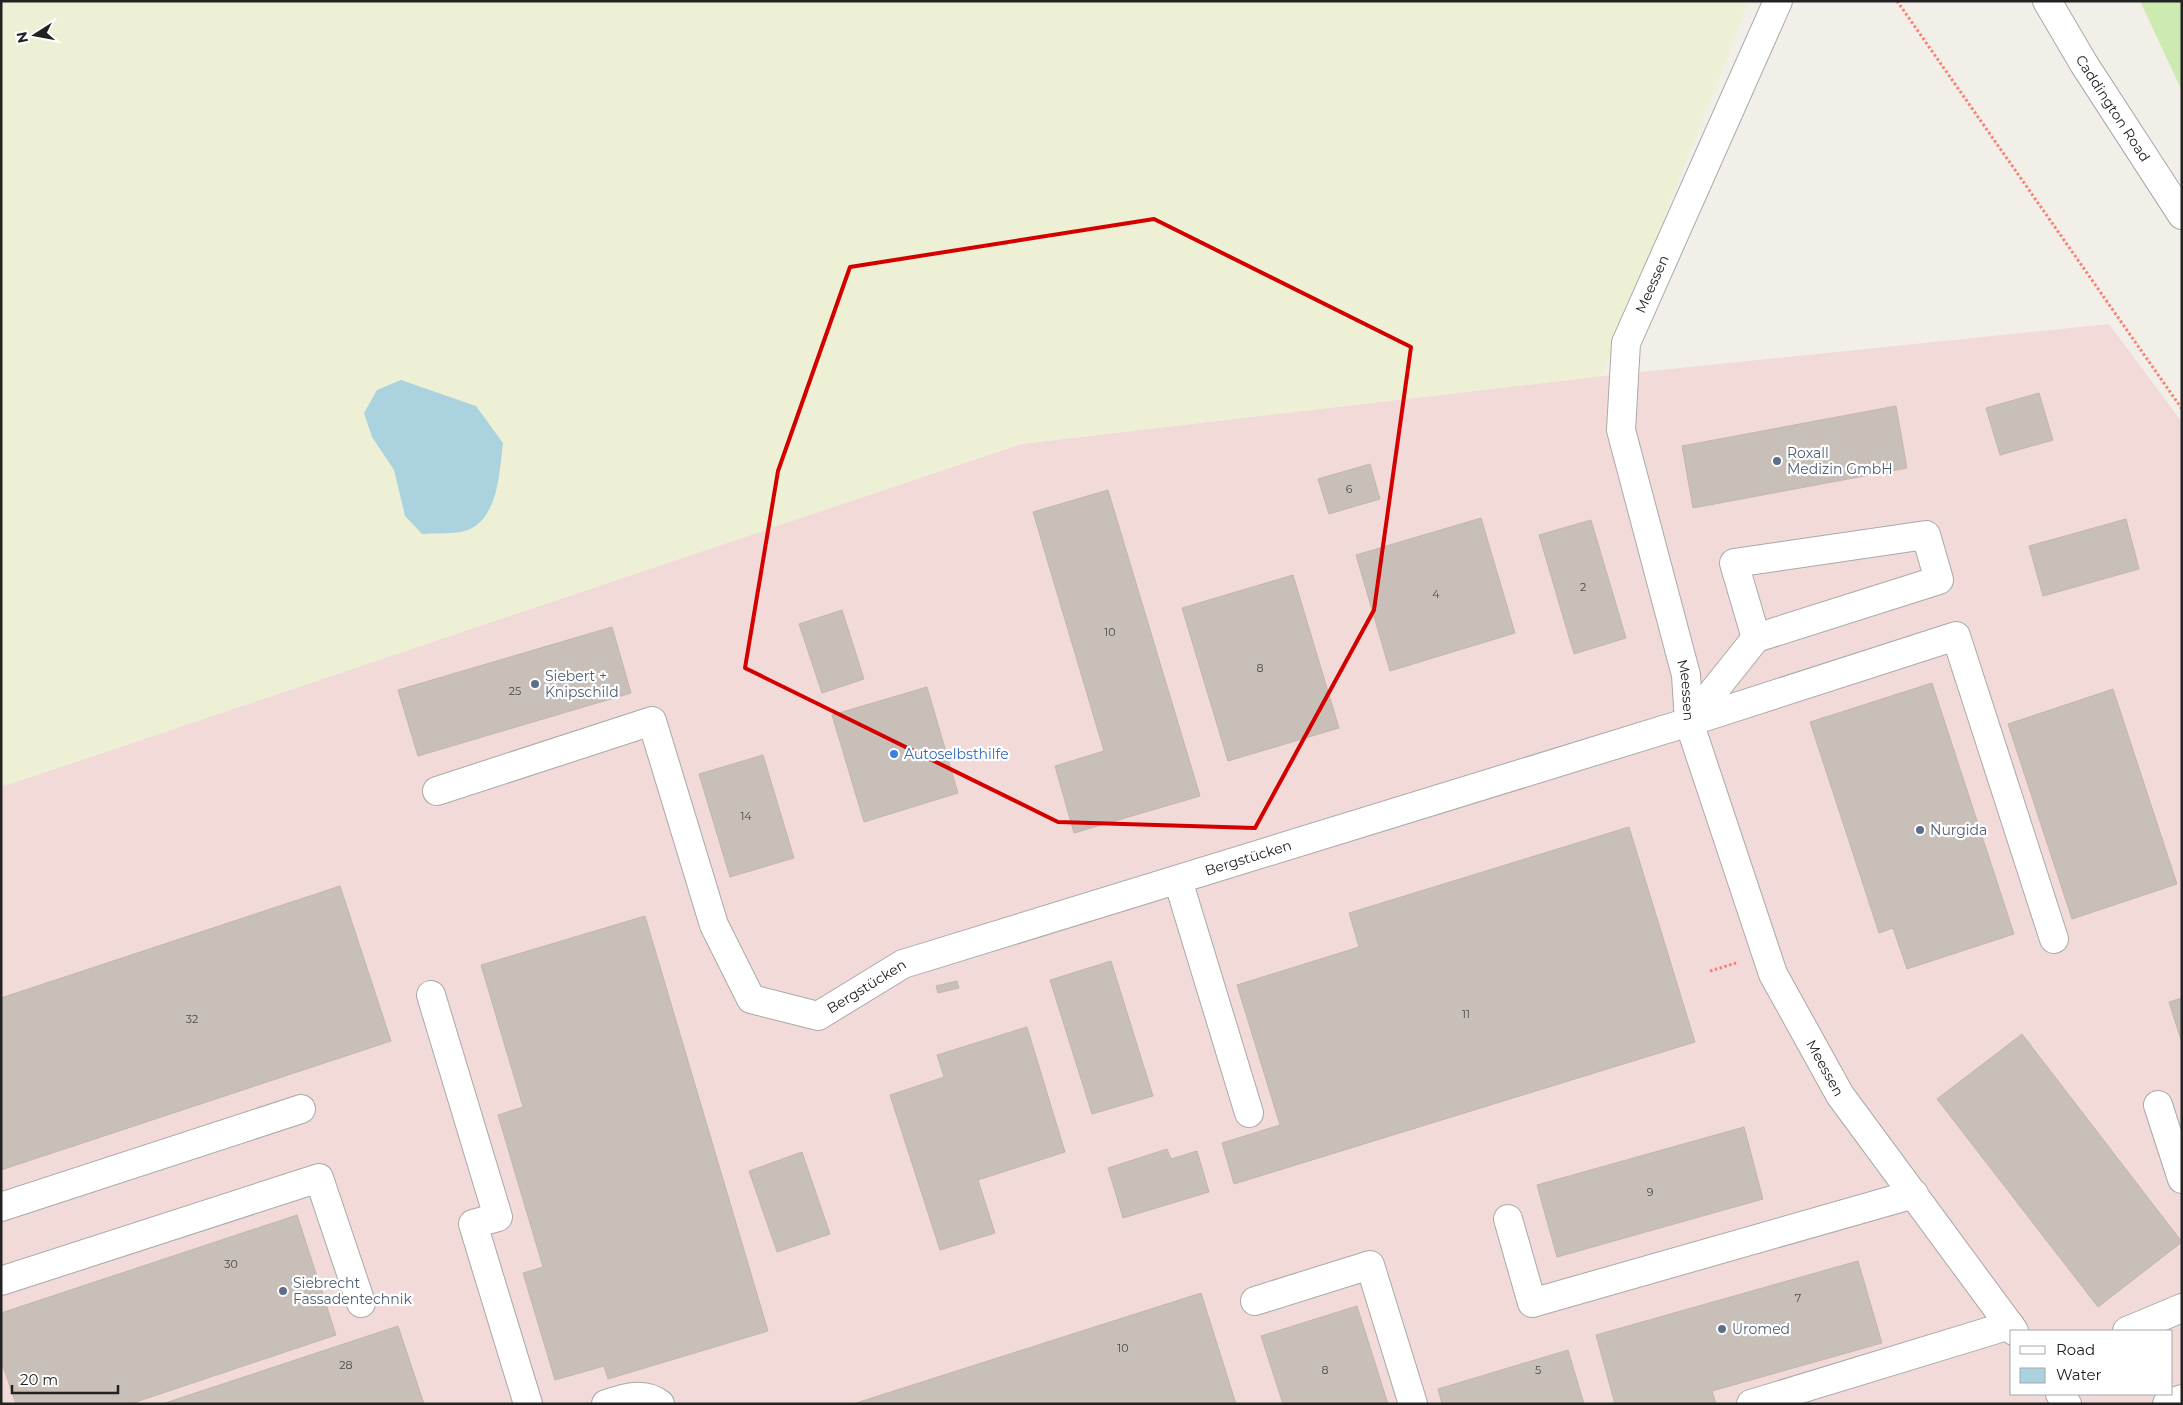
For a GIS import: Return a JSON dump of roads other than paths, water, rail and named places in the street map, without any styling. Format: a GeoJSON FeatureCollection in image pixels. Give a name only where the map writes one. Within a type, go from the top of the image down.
{"type":"FeatureCollection","features":[{"type":"Feature","properties":{"kind":"street","name":"Meessen"},"geometry":{"type":"LineString","coordinates":[[1778,1],[1626,343],[1621,430],[1686,675],[1689,722],[1773,974],[1840,1095],[2012,1328]]}},
{"type":"Feature","properties":{"kind":"street","name":"Caddington Road"},"geometry":{"type":"LineString","coordinates":[[2047,1],[2084,64],[2182,215]]}},
{"type":"Feature","properties":{"kind":"street"},"geometry":{"type":"LineString","coordinates":[[1689,722],[1756,638],[1939,580],[1926,535],[1734,563],[1756,638]]}},
{"type":"Feature","properties":{"kind":"street","name":"Bergstücken"},"geometry":{"type":"LineString","coordinates":[[437,791],[652,721],[714,925],[751,999],[818,1016],[903,964],[1689,722],[1956,636],[2054,939]]}},
{"type":"Feature","properties":{"kind":"street"},"geometry":{"type":"LineString","coordinates":[[1178,880],[1249,1113]]}},
{"type":"Feature","properties":{"kind":"street"},"geometry":{"type":"LineString","coordinates":[[430,995],[498,1217],[473,1224],[528,1404]]}},
{"type":"Feature","properties":{"kind":"street"},"geometry":{"type":"LineString","coordinates":[[2158,1105],[2182,1179]]}},
{"type":"Feature","properties":{"kind":"street"},"geometry":{"type":"LineString","coordinates":[[1,1207],[301,1109]]}},
{"type":"Feature","properties":{"kind":"street"},"geometry":{"type":"LineString","coordinates":[[1,1281],[319,1178],[361,1303]]}},
{"type":"Feature","properties":{"kind":"street"},"geometry":{"type":"LineString","coordinates":[[1508,1219],[1532,1303],[1914,1194]]}},
{"type":"Feature","properties":{"kind":"street"},"geometry":{"type":"LineString","coordinates":[[1255,1301],[1370,1265],[1413,1404]]}},
{"type":"Feature","properties":{"kind":"street"},"geometry":{"type":"LineString","coordinates":[[2129,1330],[2182,1308]]}},
{"type":"Feature","properties":{"kind":"street"},"geometry":{"type":"LineString","coordinates":[[1751,1404],[2012,1328]]}},
{"type":"Feature","properties":{"kind":"street"},"geometry":{"type":"LineString","coordinates":[[606,1404],[627,1397],[652,1398],[660,1404]]}},
{"type":"Feature","properties":{"kind":"street"},"geometry":{"type":"LineString","coordinates":[[2167,1404],[2182,1399]]}},
{"type":"Feature","properties":{"kind":"water"},"geometry":{"type":"Polygon","coordinates":[[[401,380],[476,406],[503,443],[495,496],[483,519],[474,527],[456,533],[422,534],[405,516],[394,470],[372,437],[364,413],[377,390],[401,380]]]}},
{"type":"Feature","properties":{"kind":"place","name":"Roxall Medizin GmbH"},"geometry":{"type":"Point","coordinates":[1777,461]}},
{"type":"Feature","properties":{"kind":"place","name":"Siebert + Knipschild"},"geometry":{"type":"Point","coordinates":[535,684]}},
{"type":"Feature","properties":{"kind":"place","name":"Autoselbsthilfe"},"geometry":{"type":"Point","coordinates":[894,754]}},
{"type":"Feature","properties":{"kind":"place","name":"Nurgida"},"geometry":{"type":"Point","coordinates":[1920,830]}},
{"type":"Feature","properties":{"kind":"place","name":"Siebrecht Fassadentechnik"},"geometry":{"type":"Point","coordinates":[283,1291]}},
{"type":"Feature","properties":{"kind":"place","name":"Uromed"},"geometry":{"type":"Point","coordinates":[1722,1329]}}]}
